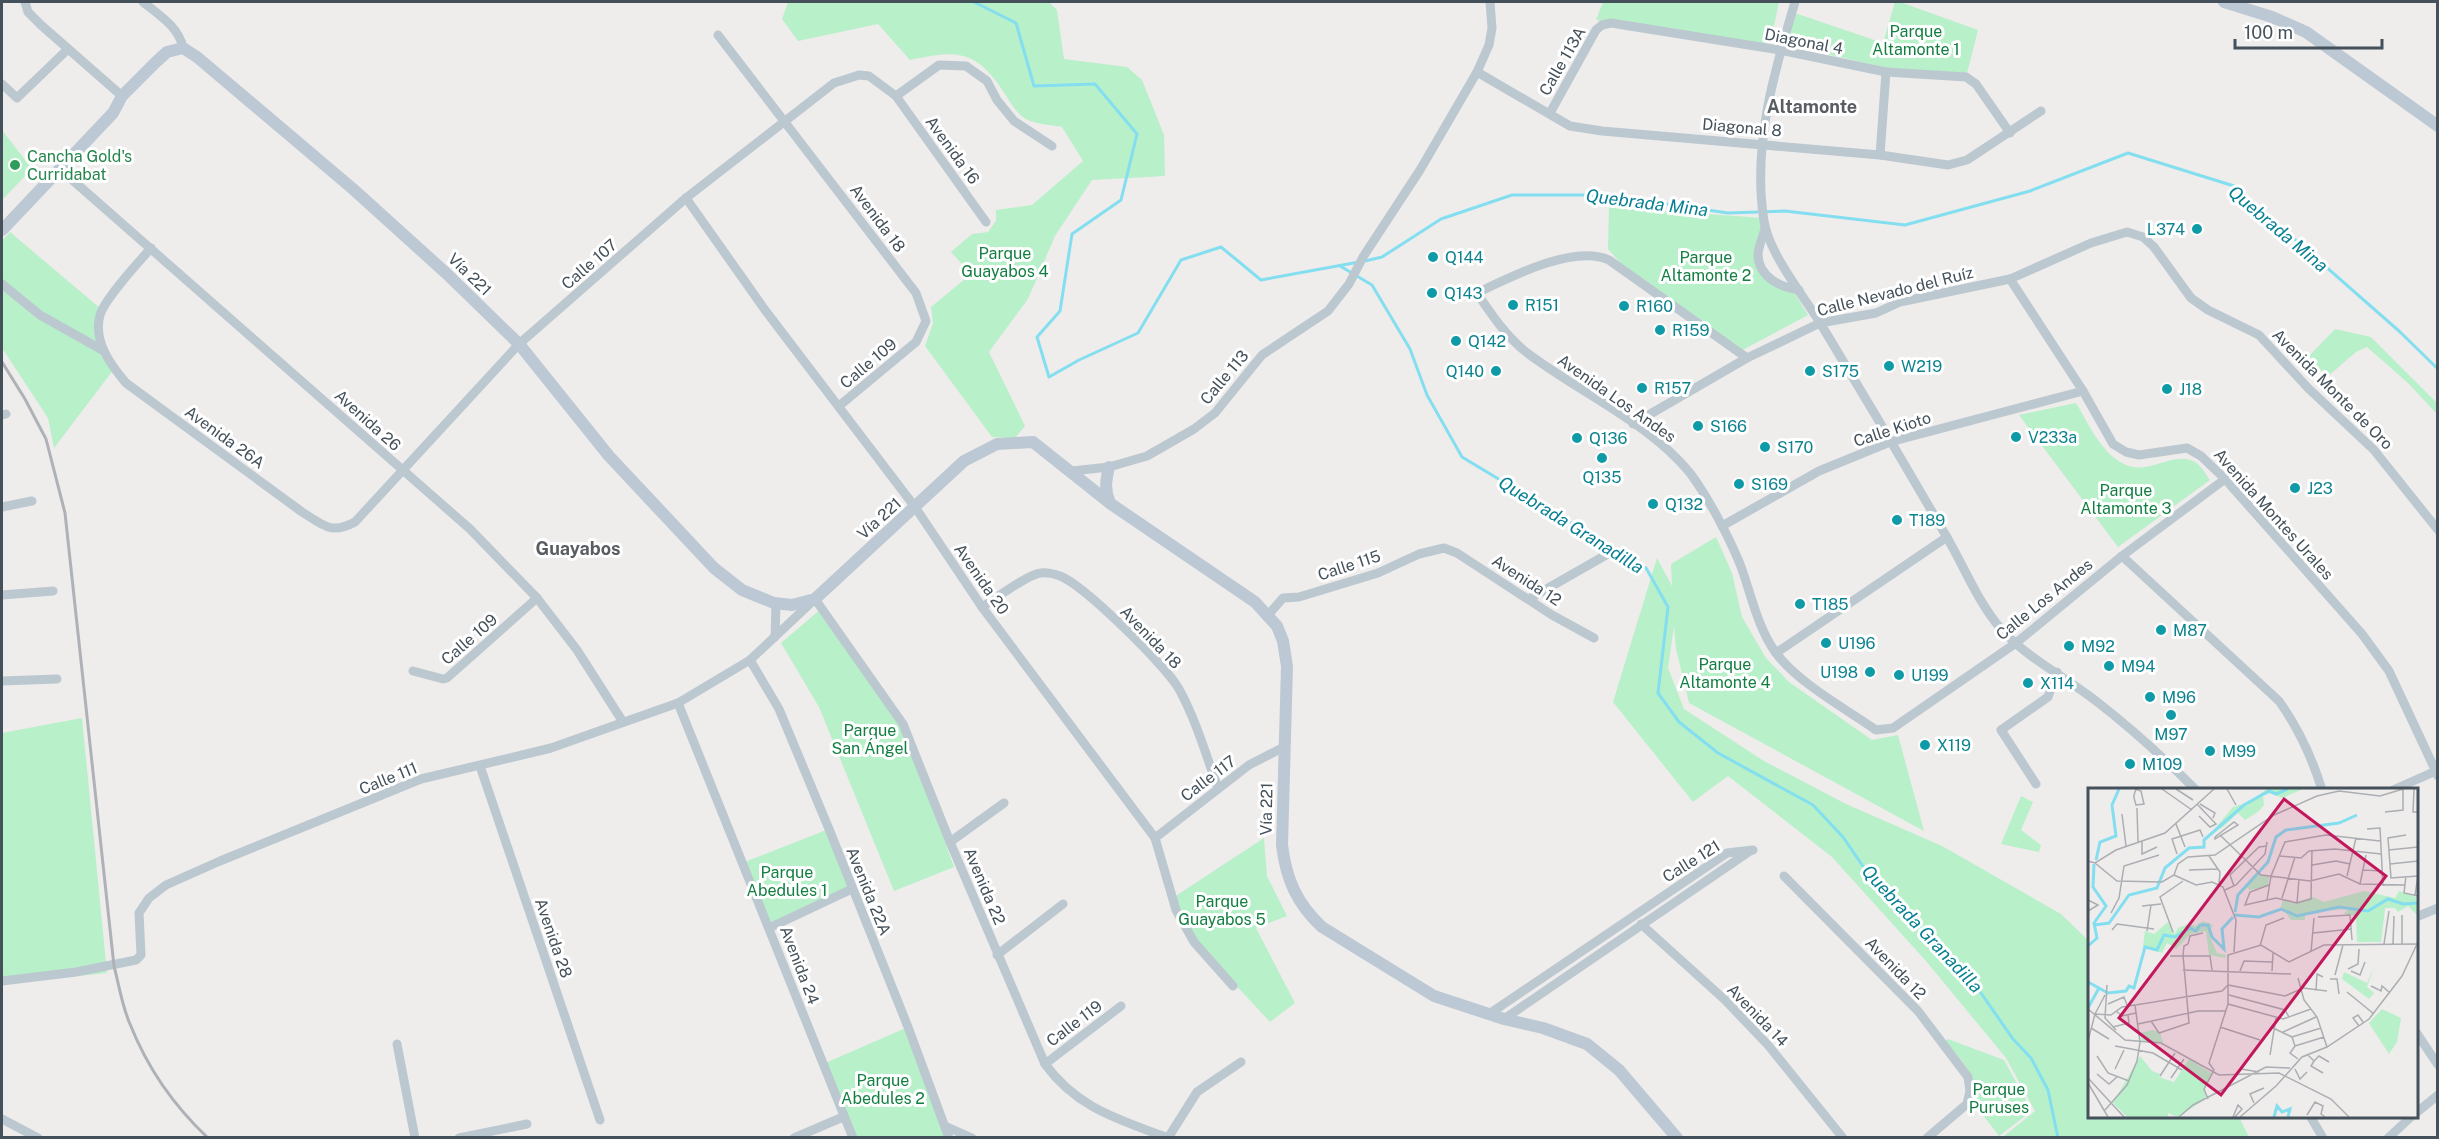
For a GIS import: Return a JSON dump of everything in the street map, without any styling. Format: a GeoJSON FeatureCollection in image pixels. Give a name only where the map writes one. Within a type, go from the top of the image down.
{"type":"FeatureCollection","features":[{"type":"Feature","properties":{"kind":"main road"},"geometry":{"type":"LineString","coordinates":[[2224,2],[2272,17],[2306,32],[2438,126]]}},
{"type":"Feature","properties":{"kind":"main road"},"geometry":{"type":"LineString","coordinates":[[2,230],[113,113],[122,96],[167,52],[183,48]]}},
{"type":"Feature","properties":{"kind":"main road","name":"Vía 221"},"geometry":{"type":"LineString","coordinates":[[183,48],[197,57],[352,189],[447,274],[519,344],[609,456],[693,548],[742,590],[776,604],[792,605],[815,599],[964,461],[997,444],[1033,442],[1111,504],[1255,602],[1277,626],[1283,641],[1287,666],[1282,845],[1284,866],[1291,888],[1306,912],[1322,927],[1434,996],[1504,1019],[1543,1028],[1587,1044],[1603,1055],[1636,1088],[1677,1137]]}},
{"type":"Feature","properties":{"kind":"main road"},"geometry":{"type":"LineString","coordinates":[[1109,467],[1106,495],[1111,504]]}},
{"type":"Feature","properties":{"kind":"street"},"geometry":{"type":"LineString","coordinates":[[25,2],[28,12],[122,96]]}},
{"type":"Feature","properties":{"kind":"street"},"geometry":{"type":"LineString","coordinates":[[143,2],[172,26],[181,38],[183,48]]}},
{"type":"Feature","properties":{"kind":"street"},"geometry":{"type":"LineString","coordinates":[[1477,72],[1490,37],[1492,13],[1490,2]]}},
{"type":"Feature","properties":{"kind":"street"},"geometry":{"type":"LineString","coordinates":[[1795,2],[1780,50],[1760,144],[1764,225],[1758,255],[1764,272],[1773,281],[1782,287],[1796,286]]}},
{"type":"Feature","properties":{"kind":"street","name":"Diagonal 4"},"geometry":{"type":"LineString","coordinates":[[1602,25],[1611,23],[1780,50],[1886,72],[1966,76],[1976,84],[2010,133]]}},
{"type":"Feature","properties":{"kind":"street","name":"Calle 113A"},"geometry":{"type":"LineString","coordinates":[[1550,113],[1596,30],[1602,25]]}},
{"type":"Feature","properties":{"kind":"street","name":"Avenida 18"},"geometry":{"type":"LineString","coordinates":[[718,34],[916,293],[926,321],[916,342]]}},
{"type":"Feature","properties":{"kind":"street"},"geometry":{"type":"LineString","coordinates":[[2,84],[15,98],[19,96],[69,49]]}},
{"type":"Feature","properties":{"kind":"street"},"geometry":{"type":"LineString","coordinates":[[896,96],[939,65],[966,66],[987,81],[997,100],[1014,121],[1052,146]]}},
{"type":"Feature","properties":{"kind":"street","name":"Diagonal 8"},"geometry":{"type":"LineString","coordinates":[[1477,72],[1570,126],[1602,131],[1880,155],[1948,165],[1967,160],[2041,111]]}},
{"type":"Feature","properties":{"kind":"street","name":"Calle 113"},"geometry":{"type":"LineString","coordinates":[[1072,471],[1109,467],[1147,456],[1194,429],[1215,413],[1262,355],[1321,318],[1349,284],[1363,257],[1420,170],[1477,72]]}},
{"type":"Feature","properties":{"kind":"street"},"geometry":{"type":"LineString","coordinates":[[1880,155],[1886,72]]}},
{"type":"Feature","properties":{"kind":"street","name":"Calle 107"},"geometry":{"type":"LineString","coordinates":[[329,529],[343,528],[355,522],[519,344],[686,198],[785,119],[834,83],[859,75],[869,76],[896,96]]}},
{"type":"Feature","properties":{"kind":"street","name":"Avenida 16"},"geometry":{"type":"LineString","coordinates":[[896,96],[986,222]]}},
{"type":"Feature","properties":{"kind":"street","name":"Avenida 26"},"geometry":{"type":"LineString","coordinates":[[61,170],[470,529],[537,598],[577,650],[623,722]]}},
{"type":"Feature","properties":{"kind":"street","name":"Avenida 20"},"geometry":{"type":"LineString","coordinates":[[686,198],[765,310],[915,507],[982,607],[1155,838],[1176,910],[1194,942],[1233,986]]}},
{"type":"Feature","properties":{"kind":"street"},"geometry":{"type":"LineString","coordinates":[[1764,225],[1786,261],[1796,286],[1947,537],[1980,600],[2000,628],[2016,643],[2097,701],[2195,788]]}},
{"type":"Feature","properties":{"kind":"street","name":"Calle Nevado del Ruíz"},"geometry":{"type":"LineString","coordinates":[[1633,424],[1747,358],[1820,323],[1876,312],[1900,302],[2010,279],[2109,236],[2127,232],[2143,237]]}},
{"type":"Feature","properties":{"kind":"street","name":"Avenida Monte de Oro"},"geometry":{"type":"LineString","coordinates":[[2143,237],[2154,247],[2190,298],[2208,310],[2259,335],[2308,388],[2374,450],[2438,530]]}},
{"type":"Feature","properties":{"kind":"street","name":"Avenida 26A"},"geometry":{"type":"LineString","coordinates":[[151,248],[109,299],[100,315],[100,340],[109,363],[126,383],[302,512],[329,529]]}},
{"type":"Feature","properties":{"kind":"street","name":"Avenida Los Andes"},"geometry":{"type":"LineString","coordinates":[[1747,358],[1599,255],[1574,255],[1507,278],[1477,293],[1505,332],[1525,351],[1669,451],[1690,474],[1722,526],[1740,563],[1764,632],[1776,652],[1795,672],[1876,730]]}},
{"type":"Feature","properties":{"kind":"street","name":"Avenida Montes Urales"},"geometry":{"type":"LineString","coordinates":[[2010,279],[2083,391],[2113,444],[2126,452],[2139,455],[2187,448],[2201,456],[2225,479],[2362,634],[2389,671],[2437,773]]}},
{"type":"Feature","properties":{"kind":"street"},"geometry":{"type":"LineString","coordinates":[[2,284],[40,315],[104,351]]}},
{"type":"Feature","properties":{"kind":"street","name":"Calle 109"},"geometry":{"type":"LineString","coordinates":[[839,406],[916,342]]}},
{"type":"Feature","properties":{"kind":"street","name":"Calle Kioto"},"geometry":{"type":"LineString","coordinates":[[1722,526],[1819,471],[1890,442],[2083,391]]}},
{"type":"Feature","properties":{"kind":"street","name":"Calle Los Andes"},"geometry":{"type":"LineString","coordinates":[[1876,730],[1893,728],[2016,643],[2122,556],[2225,479]]}},
{"type":"Feature","properties":{"kind":"street"},"geometry":{"type":"LineString","coordinates":[[2,507],[32,501]]}},
{"type":"Feature","properties":{"kind":"street"},"geometry":{"type":"LineString","coordinates":[[1776,652],[1947,537]]}},
{"type":"Feature","properties":{"kind":"street","name":"Calle 115"},"geometry":{"type":"LineString","coordinates":[[1268,615],[1283,598],[1299,597],[1378,573],[1419,554],[1444,548]]}},
{"type":"Feature","properties":{"kind":"street","name":"Avenida 12"},"geometry":{"type":"LineString","coordinates":[[1444,548],[1458,553],[1594,638]]}},
{"type":"Feature","properties":{"kind":"street"},"geometry":{"type":"LineString","coordinates":[[1529,599],[1606,555]]}},
{"type":"Feature","properties":{"kind":"street"},"geometry":{"type":"LineString","coordinates":[[2122,556],[2279,701],[2298,728],[2313,760],[2322,788]]}},
{"type":"Feature","properties":{"kind":"street","name":"Avenida 18"},"geometry":{"type":"LineString","coordinates":[[982,607],[1015,585],[1040,573],[1059,575],[1076,586],[1157,660],[1178,687],[1193,717],[1218,788]]}},
{"type":"Feature","properties":{"kind":"street"},"geometry":{"type":"LineString","coordinates":[[2,595],[53,591]]}},
{"type":"Feature","properties":{"kind":"street","name":"Calle 109"},"geometry":{"type":"LineString","coordinates":[[414,671],[443,679],[447,678],[537,598]]}},
{"type":"Feature","properties":{"kind":"street","name":"Calle 111"},"geometry":{"type":"LineString","coordinates":[[2,981],[76,972],[136,960],[141,955],[139,913],[149,898],[166,885],[422,778],[551,748],[678,703],[750,660],[815,599]]}},
{"type":"Feature","properties":{"kind":"street","name":"Avenida 22"},"geometry":{"type":"LineString","coordinates":[[815,599],[903,724],[997,955],[1045,1064],[1058,1082],[1073,1096],[1110,1116],[1168,1137]]}},
{"type":"Feature","properties":{"kind":"street"},"geometry":{"type":"LineString","coordinates":[[775,636],[776,604]]}},
{"type":"Feature","properties":{"kind":"street","name":"Avenida 22A"},"geometry":{"type":"LineString","coordinates":[[750,660],[779,709],[949,1137]]}},
{"type":"Feature","properties":{"kind":"street"},"geometry":{"type":"LineString","coordinates":[[2036,784],[2001,730],[2048,697],[2057,672]]}},
{"type":"Feature","properties":{"kind":"street"},"geometry":{"type":"LineString","coordinates":[[2,681],[57,679]]}},
{"type":"Feature","properties":{"kind":"street","name":"Avenida 24"},"geometry":{"type":"LineString","coordinates":[[678,703],[853,1137]]}},
{"type":"Feature","properties":{"kind":"street","name":"Calle 117"},"geometry":{"type":"LineString","coordinates":[[1155,838],[1249,765],[1284,747]]}},
{"type":"Feature","properties":{"kind":"street","name":"Avenida 28"},"geometry":{"type":"LineString","coordinates":[[480,766],[600,1120]]}},
{"type":"Feature","properties":{"kind":"street"},"geometry":{"type":"LineString","coordinates":[[2396,788],[2437,773]]}},
{"type":"Feature","properties":{"kind":"street"},"geometry":{"type":"LineString","coordinates":[[950,842],[1004,803]]}},
{"type":"Feature","properties":{"kind":"street","name":"Calle 121"},"geometry":{"type":"LineString","coordinates":[[1489,1014],[1727,853],[1753,850],[1504,1019]]}},
{"type":"Feature","properties":{"kind":"street","name":"Avenida 12"},"geometry":{"type":"LineString","coordinates":[[1784,876],[1918,1011],[1968,1077],[1970,1091],[1967,1104],[1928,1137]]}},
{"type":"Feature","properties":{"kind":"street"},"geometry":{"type":"LineString","coordinates":[[769,928],[852,889]]}},
{"type":"Feature","properties":{"kind":"street"},"geometry":{"type":"LineString","coordinates":[[997,955],[1063,904]]}},
{"type":"Feature","properties":{"kind":"street"},"geometry":{"type":"LineString","coordinates":[[2418,916],[2438,908]]}},
{"type":"Feature","properties":{"kind":"street","name":"Avenida 14"},"geometry":{"type":"LineString","coordinates":[[1641,924],[1740,1015],[1768,1045],[1843,1137]]}},
{"type":"Feature","properties":{"kind":"street","name":"Calle 119"},"geometry":{"type":"LineString","coordinates":[[1045,1064],[1121,1006]]}},
{"type":"Feature","properties":{"kind":"street"},"geometry":{"type":"LineString","coordinates":[[2418,1035],[2438,1065]]}},
{"type":"Feature","properties":{"kind":"street"},"geometry":{"type":"LineString","coordinates":[[397,1044],[416,1137]]}},
{"type":"Feature","properties":{"kind":"street"},"geometry":{"type":"LineString","coordinates":[[1168,1137],[1197,1092],[1241,1062]]}},
{"type":"Feature","properties":{"kind":"street"},"geometry":{"type":"LineString","coordinates":[[2418,1111],[2438,1095]]}},
{"type":"Feature","properties":{"kind":"street"},"geometry":{"type":"LineString","coordinates":[[794,1137],[843,1117]]}},
{"type":"Feature","properties":{"kind":"street"},"geometry":{"type":"LineString","coordinates":[[2311,1118],[2323,1137]]}},
{"type":"Feature","properties":{"kind":"street"},"geometry":{"type":"LineString","coordinates":[[2388,1137],[2410,1118]]}},
{"type":"Feature","properties":{"kind":"street"},"geometry":{"type":"LineString","coordinates":[[2,1119],[38,1137]]}},
{"type":"Feature","properties":{"kind":"street"},"geometry":{"type":"LineString","coordinates":[[459,1137],[486,1135],[527,1124]]}},
{"type":"Feature","properties":{"kind":"street"},"geometry":{"type":"LineString","coordinates":[[945,1126],[972,1137]]}},
{"type":"Feature","properties":{"kind":"green space","name":"Parque Guayabos 4"},"geometry":{"type":"Polygon","coordinates":[[[788,2],[1049,2],[1057,10],[1064,59],[1127,67],[1142,80],[1164,135],[1165,176],[1092,180],[1055,236],[1028,299],[989,352],[1025,426],[1015,438],[992,437],[925,346],[933,323],[931,307],[971,274],[951,252],[972,234],[988,232],[996,221],[996,210],[1032,205],[1083,161],[1062,127],[1034,122],[1023,117],[1014,108],[995,79],[975,61],[954,54],[910,60],[878,24],[798,41],[782,19],[788,2]]]}},
{"type":"Feature","properties":{"kind":"green space"},"geometry":{"type":"Polygon","coordinates":[[[1603,2],[1779,2],[1770,45],[1596,20],[1603,2]]]}},
{"type":"Feature","properties":{"kind":"green space","name":"Parque Altamonte 1"},"geometry":{"type":"Polygon","coordinates":[[[1895,2],[1978,30],[1966,77],[1891,69],[1784,44],[1795,13],[1883,43],[1895,2]]]}},
{"type":"Feature","properties":{"kind":"green space","name":"Cancha Gold's Curridabat"},"geometry":{"type":"Polygon","coordinates":[[[2,130],[32,169],[2,200],[2,130]]]}},
{"type":"Feature","properties":{"kind":"green space","name":"Parque Altamonte 2"},"geometry":{"type":"Polygon","coordinates":[[[1609,207],[1763,218],[1758,255],[1763,270],[1792,289],[1808,315],[1737,353],[1633,277],[1608,249],[1609,207]]]}},
{"type":"Feature","properties":{"kind":"green space"},"geometry":{"type":"Polygon","coordinates":[[[10,232],[101,309],[100,335],[114,369],[54,448],[48,418],[2,348],[2,241],[10,232]]]}},
{"type":"Feature","properties":{"kind":"green space"},"geometry":{"type":"Polygon","coordinates":[[[2335,329],[2371,337],[2437,403],[2437,414],[2408,383],[2367,347],[2356,352],[2327,377],[2309,356],[2335,329]]]}},
{"type":"Feature","properties":{"kind":"green space","name":"Parque Altamonte 3"},"geometry":{"type":"Polygon","coordinates":[[[2076,403],[2096,438],[2117,460],[2126,465],[2144,467],[2170,460],[2187,459],[2197,463],[2210,480],[2118,547],[2019,415],[2076,403]]]}},
{"type":"Feature","properties":{"kind":"green space","name":"Parque Altamonte 4"},"geometry":{"type":"Polygon","coordinates":[[[1716,537],[1732,573],[1742,617],[1766,658],[1789,682],[1872,740],[1898,735],[1924,831],[1689,703],[1676,649],[1674,626],[1668,668],[1684,709],[1764,761],[1846,804],[1942,846],[2061,914],[2088,940],[2088,1118],[2240,1118],[2249,1137],[2003,1137],[2035,1111],[2006,1058],[1926,961],[1832,857],[1728,776],[1693,802],[1613,702],[1657,558],[1672,586],[1671,564],[1716,537]]]}},
{"type":"Feature","properties":{"kind":"green space","name":"Parque San Ángel"},"geometry":{"type":"Polygon","coordinates":[[[821,609],[903,724],[954,867],[894,891],[819,707],[781,643],[821,609]]]}},
{"type":"Feature","properties":{"kind":"green space"},"geometry":{"type":"Polygon","coordinates":[[[82,718],[107,973],[2,984],[2,733],[82,718]]]}},
{"type":"Feature","properties":{"kind":"green space"},"geometry":{"type":"Polygon","coordinates":[[[2021,796],[2033,802],[2021,830],[2041,845],[2039,852],[2001,844],[2021,796]]]}},
{"type":"Feature","properties":{"kind":"green space","name":"Parque Abedules 1"},"geometry":{"type":"Polygon","coordinates":[[[829,829],[852,889],[769,928],[742,863],[829,829]]]}},
{"type":"Feature","properties":{"kind":"green space","name":"Parque Guayabos 5"},"geometry":{"type":"Polygon","coordinates":[[[1264,838],[1267,876],[1287,916],[1256,928],[1295,1003],[1270,1022],[1193,939],[1174,897],[1264,838]]]}},
{"type":"Feature","properties":{"kind":"green space","name":"Parque Abedules 2"},"geometry":{"type":"Polygon","coordinates":[[[908,1027],[949,1137],[854,1137],[823,1064],[908,1027]]]}},
{"type":"Feature","properties":{"kind":"green space","name":"Parque Puruses"},"geometry":{"type":"Polygon","coordinates":[[[1948,1039],[2004,1060],[2032,1111],[1999,1136],[1973,1102],[1975,1093],[1972,1076],[1945,1041],[1948,1039]]]}},
{"type":"Feature","properties":{"kind":"waterway","name":"Quebrada Mina"},"geometry":{"type":"LineString","coordinates":[[974,2],[1016,23],[1034,86],[1095,84],[1137,134],[1121,200],[1072,234],[1060,311],[1037,337],[1049,377],[1079,360],[1138,333],[1181,260],[1221,247],[1261,280],[1359,262]]}},
{"type":"Feature","properties":{"kind":"waterway","name":"Quebrada Mina"},"geometry":{"type":"LineString","coordinates":[[1365,261],[1382,257],[1441,219],[1512,195],[1604,195],[1728,213],[1785,211],[1905,225],[2030,191],[2128,153],[2234,186],[2399,331],[2438,369]]}},
{"type":"Feature","properties":{"kind":"waterway","name":"Quebrada Granadilla"},"geometry":{"type":"LineString","coordinates":[[1340,266],[1372,285],[1410,349],[1427,395],[1462,457],[1646,568],[1668,607],[1658,693],[1679,722],[1718,753],[1813,805],[1843,837],[1871,878],[1967,973],[2013,1039],[2031,1058],[2048,1090],[2058,1138]]}},
{"type":"Feature","properties":{"kind":"railway"},"geometry":{"type":"LineString","coordinates":[[2,362],[46,439],[65,513],[114,966],[123,1003],[137,1040],[153,1071],[184,1113],[208,1138]]}},
{"type":"Feature","properties":{"kind":"place","name":"Cancha Gold's Curridabat"},"geometry":{"type":"Point","coordinates":[15,165]}},
{"type":"Feature","properties":{"kind":"place","name":"L374"},"geometry":{"type":"Point","coordinates":[2197,229]}},
{"type":"Feature","properties":{"kind":"place","name":"Q144"},"geometry":{"type":"Point","coordinates":[1433,257]}},
{"type":"Feature","properties":{"kind":"place","name":"Q143"},"geometry":{"type":"Point","coordinates":[1432,293]}},
{"type":"Feature","properties":{"kind":"place","name":"R151"},"geometry":{"type":"Point","coordinates":[1513,305]}},
{"type":"Feature","properties":{"kind":"place","name":"R160"},"geometry":{"type":"Point","coordinates":[1624,306]}},
{"type":"Feature","properties":{"kind":"place","name":"R159"},"geometry":{"type":"Point","coordinates":[1660,330]}},
{"type":"Feature","properties":{"kind":"place","name":"Q142"},"geometry":{"type":"Point","coordinates":[1456,341]}},
{"type":"Feature","properties":{"kind":"place","name":"W219"},"geometry":{"type":"Point","coordinates":[1889,366]}},
{"type":"Feature","properties":{"kind":"place","name":"Q140"},"geometry":{"type":"Point","coordinates":[1496,371]}},
{"type":"Feature","properties":{"kind":"place","name":"S175"},"geometry":{"type":"Point","coordinates":[1810,371]}},
{"type":"Feature","properties":{"kind":"place","name":"R157"},"geometry":{"type":"Point","coordinates":[1642,388]}},
{"type":"Feature","properties":{"kind":"place","name":"J18"},"geometry":{"type":"Point","coordinates":[2167,389]}},
{"type":"Feature","properties":{"kind":"place","name":"S166"},"geometry":{"type":"Point","coordinates":[1698,426]}},
{"type":"Feature","properties":{"kind":"place","name":"V233a"},"geometry":{"type":"Point","coordinates":[2016,437]}},
{"type":"Feature","properties":{"kind":"place","name":"Q136"},"geometry":{"type":"Point","coordinates":[1577,438]}},
{"type":"Feature","properties":{"kind":"place","name":"S170"},"geometry":{"type":"Point","coordinates":[1765,447]}},
{"type":"Feature","properties":{"kind":"place","name":"Q135"},"geometry":{"type":"Point","coordinates":[1602,458]}},
{"type":"Feature","properties":{"kind":"place","name":"S169"},"geometry":{"type":"Point","coordinates":[1739,484]}},
{"type":"Feature","properties":{"kind":"place","name":"J23"},"geometry":{"type":"Point","coordinates":[2295,488]}},
{"type":"Feature","properties":{"kind":"place","name":"Q132"},"geometry":{"type":"Point","coordinates":[1653,504]}},
{"type":"Feature","properties":{"kind":"place","name":"T189"},"geometry":{"type":"Point","coordinates":[1897,520]}},
{"type":"Feature","properties":{"kind":"place","name":"T185"},"geometry":{"type":"Point","coordinates":[1800,604]}},
{"type":"Feature","properties":{"kind":"place","name":"M87"},"geometry":{"type":"Point","coordinates":[2161,630]}},
{"type":"Feature","properties":{"kind":"place","name":"U196"},"geometry":{"type":"Point","coordinates":[1826,643]}},
{"type":"Feature","properties":{"kind":"place","name":"M92"},"geometry":{"type":"Point","coordinates":[2069,646]}},
{"type":"Feature","properties":{"kind":"place","name":"M94"},"geometry":{"type":"Point","coordinates":[2109,666]}},
{"type":"Feature","properties":{"kind":"place","name":"U198"},"geometry":{"type":"Point","coordinates":[1870,672]}},
{"type":"Feature","properties":{"kind":"place","name":"U199"},"geometry":{"type":"Point","coordinates":[1899,675]}},
{"type":"Feature","properties":{"kind":"place","name":"X114"},"geometry":{"type":"Point","coordinates":[2028,683]}},
{"type":"Feature","properties":{"kind":"place","name":"M96"},"geometry":{"type":"Point","coordinates":[2150,697]}},
{"type":"Feature","properties":{"kind":"place","name":"M97"},"geometry":{"type":"Point","coordinates":[2171,715]}},
{"type":"Feature","properties":{"kind":"place","name":"X119"},"geometry":{"type":"Point","coordinates":[1925,745]}},
{"type":"Feature","properties":{"kind":"place","name":"M99"},"geometry":{"type":"Point","coordinates":[2210,751]}},
{"type":"Feature","properties":{"kind":"place","name":"M109"},"geometry":{"type":"Point","coordinates":[2130,764]}},
{"type":"Feature","properties":{"kind":"district","name":"Altamonte"},"geometry":{"type":"Point","coordinates":[1812,107]}},
{"type":"Feature","properties":{"kind":"district","name":"Guayabos"},"geometry":{"type":"Point","coordinates":[578,549]}}]}
